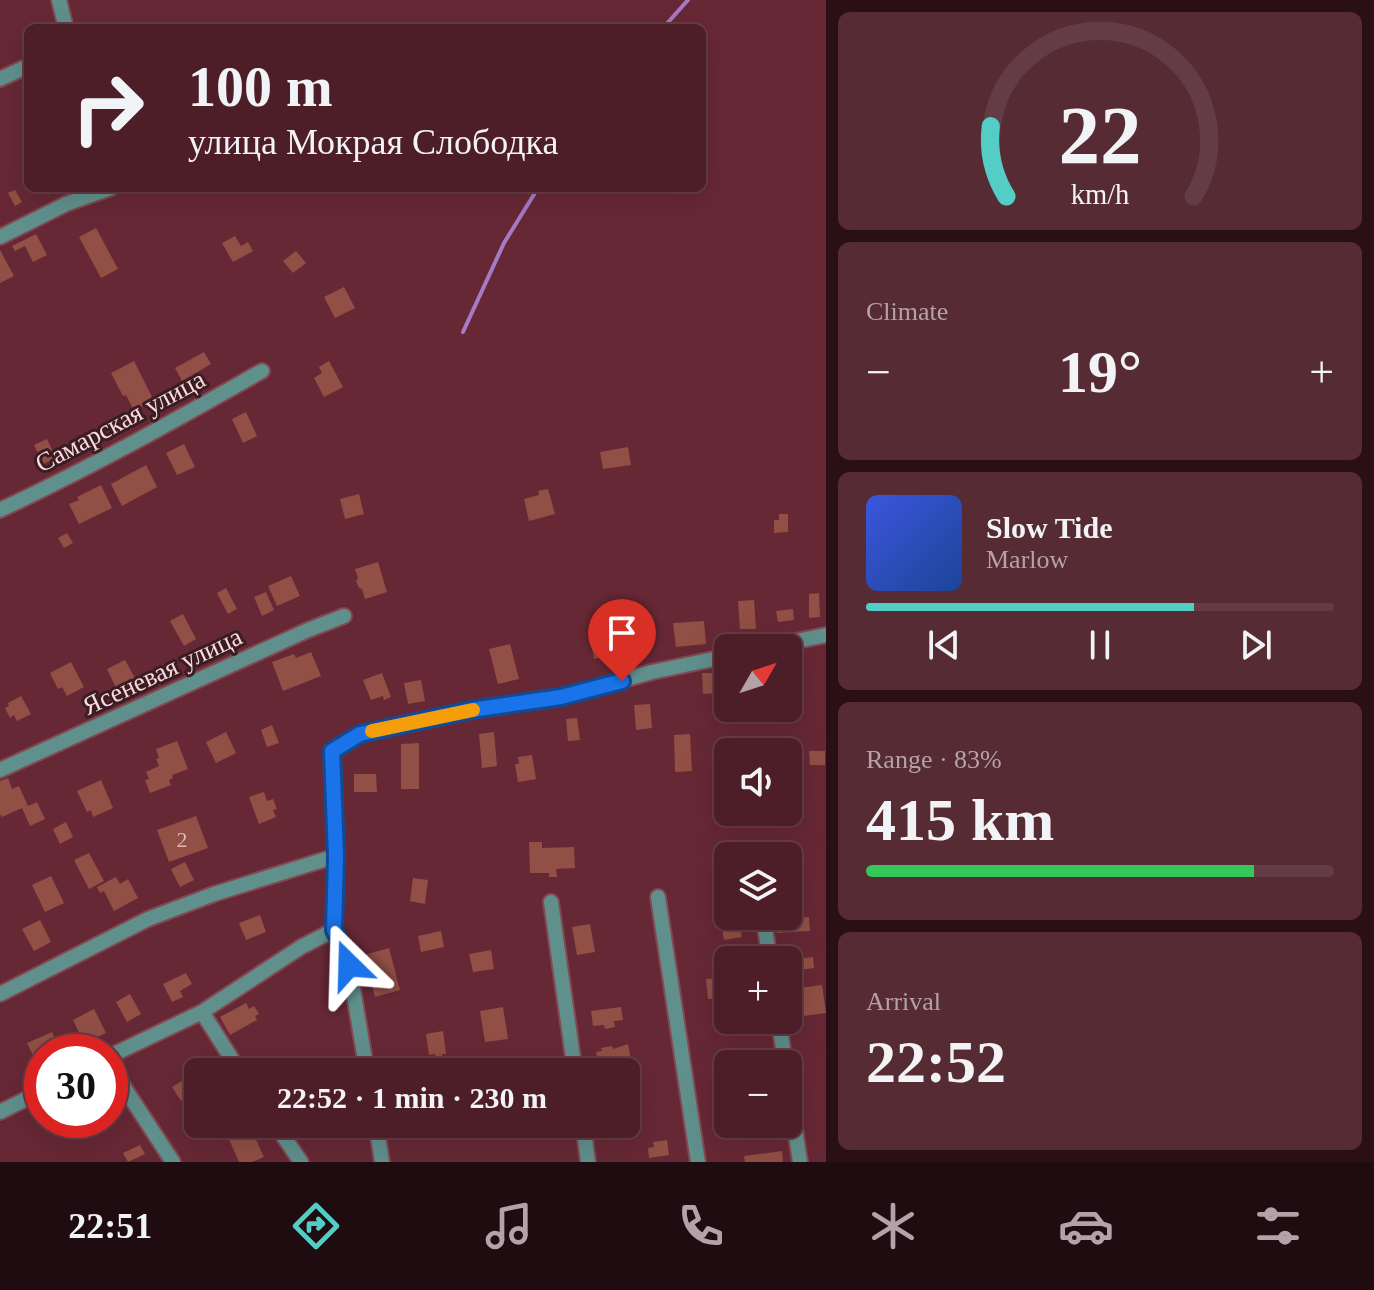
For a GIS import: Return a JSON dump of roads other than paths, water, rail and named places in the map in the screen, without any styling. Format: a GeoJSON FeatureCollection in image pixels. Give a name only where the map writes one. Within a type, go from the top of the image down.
{"type":"FeatureCollection","features":[{"type":"Feature","properties":{"kind":"street"},"geometry":{"type":"LineString","coordinates":[[59,0],[65,24]]}},
{"type":"Feature","properties":{"kind":"street"},"geometry":{"type":"LineString","coordinates":[[0,79],[24,68]]}},
{"type":"Feature","properties":{"kind":"street"},"geometry":{"type":"LineString","coordinates":[[0,237],[66,204],[100,192]]}},
{"type":"Feature","properties":{"kind":"street","name":"Самарская улица"},"geometry":{"type":"LineString","coordinates":[[0,510],[126,447],[262,371]]}},
{"type":"Feature","properties":{"kind":"street","name":"Ясеневая улица"},"geometry":{"type":"LineString","coordinates":[[0,770],[344,616]]}},
{"type":"Feature","properties":{"kind":"street"},"geometry":{"type":"LineString","coordinates":[[802,640],[826,635]]}},
{"type":"Feature","properties":{"kind":"street"},"geometry":{"type":"LineString","coordinates":[[365,1058],[349,965],[334,930],[336,856],[332,751],[360,734],[471,710],[561,697],[714,659]]}},
{"type":"Feature","properties":{"kind":"street"},"geometry":{"type":"LineString","coordinates":[[0,994],[148,919],[214,894],[336,856]]}},
{"type":"Feature","properties":{"kind":"street"},"geometry":{"type":"LineString","coordinates":[[658,897],[698,1162]]}},
{"type":"Feature","properties":{"kind":"street"},"geometry":{"type":"LineString","coordinates":[[551,902],[573,1058]]}},
{"type":"Feature","properties":{"kind":"street"},"geometry":{"type":"LineString","coordinates":[[128,1047],[202,1012],[301,947],[334,930]]}},
{"type":"Feature","properties":{"kind":"street"},"geometry":{"type":"LineString","coordinates":[[202,1012],[231,1058]]}},
{"type":"Feature","properties":{"kind":"street"},"geometry":{"type":"LineString","coordinates":[[128,1093],[173,1162]]}},
{"type":"Feature","properties":{"kind":"street"},"geometry":{"type":"LineString","coordinates":[[0,1112],[24,1100]]}},
{"type":"Feature","properties":{"kind":"street"},"geometry":{"type":"LineString","coordinates":[[285,1138],[301,1162]]}},
{"type":"Feature","properties":{"kind":"street"},"geometry":{"type":"LineString","coordinates":[[378,1138],[382,1162]]}},
{"type":"Feature","properties":{"kind":"street"},"geometry":{"type":"LineString","coordinates":[[585,1138],[588,1162]]}},
{"type":"Feature","properties":{"kind":"street"},"geometry":{"type":"LineString","coordinates":[[796,1138],[800,1162]]}},
{"type":"Feature","properties":{"kind":"waterway"},"geometry":{"type":"LineString","coordinates":[[667,24],[688,0]]}},
{"type":"Feature","properties":{"kind":"waterway"},"geometry":{"type":"LineString","coordinates":[[463,332],[504,243],[536,192]]}}]}
